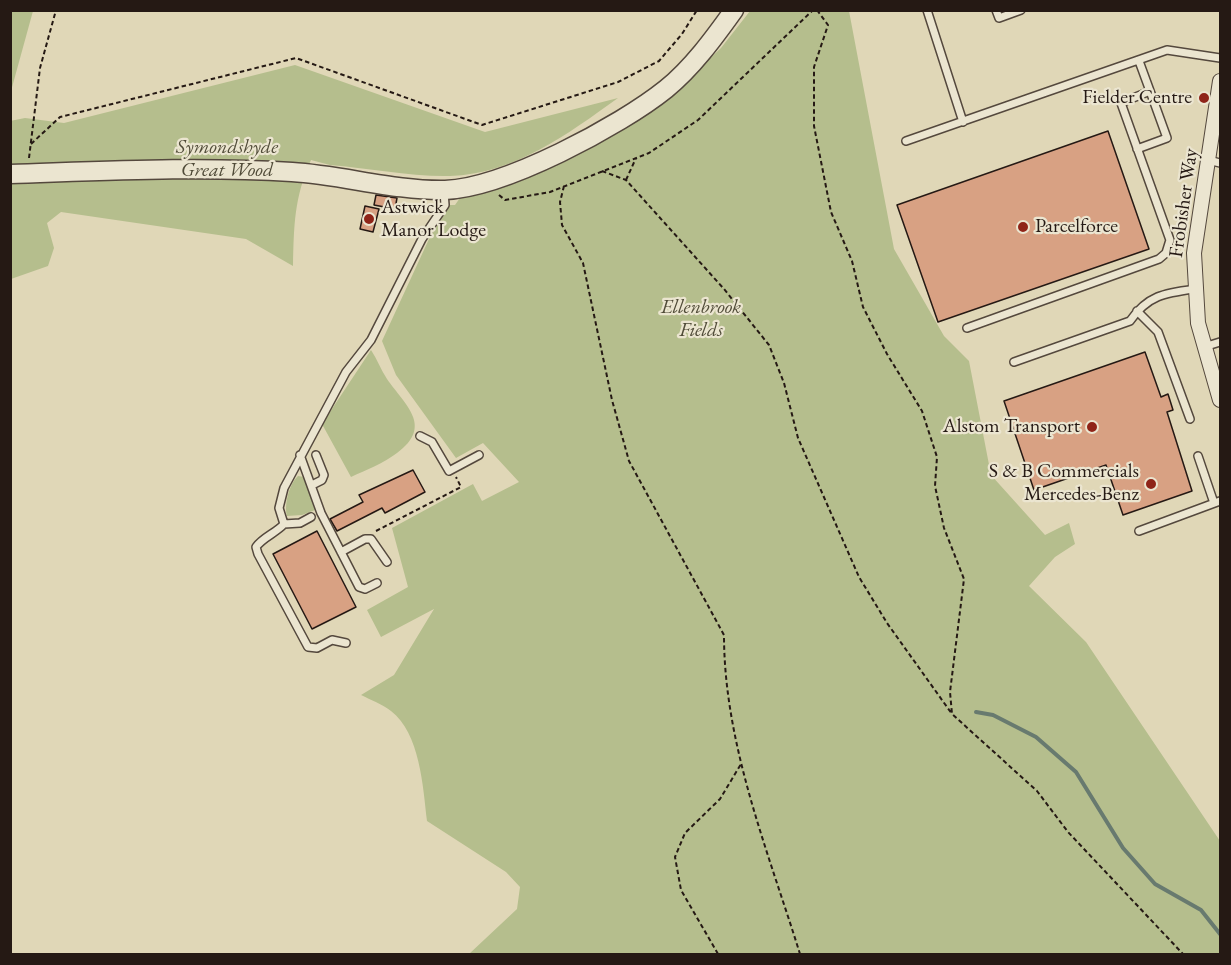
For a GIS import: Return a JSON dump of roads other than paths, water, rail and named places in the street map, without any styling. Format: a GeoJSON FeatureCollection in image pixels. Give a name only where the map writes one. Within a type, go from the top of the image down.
{"type":"FeatureCollection","features":[{"type":"Feature","properties":{"kind":"street"},"geometry":{"type":"LineString","coordinates":[[18,174],[178,169],[294,172],[444,190],[489,182],[530,166],[613,124],[667,89],[712,40],[734,10]]}},
{"type":"Feature","properties":{"kind":"street","name":"Frobisher Way"},"geometry":{"type":"LineString","coordinates":[[1221,81],[1214,162],[1194,253],[1195,289],[1204,347],[1221,400]]}},
{"type":"Feature","properties":{"kind":"lane"},"geometry":{"type":"LineString","coordinates":[[927,10],[963,122]]}},
{"type":"Feature","properties":{"kind":"lane"},"geometry":{"type":"LineString","coordinates":[[996,10],[999,18],[1021,10]]}},
{"type":"Feature","properties":{"kind":"lane"},"geometry":{"type":"LineString","coordinates":[[906,141],[1167,50],[1221,58]]}},
{"type":"Feature","properties":{"kind":"lane"},"geometry":{"type":"LineString","coordinates":[[1137,149],[1167,138],[1139,61]]}},
{"type":"Feature","properties":{"kind":"lane"},"geometry":{"type":"LineString","coordinates":[[967,328],[1159,259],[1166,253],[1170,240],[1121,103],[1150,91]]}},
{"type":"Feature","properties":{"kind":"lane"},"geometry":{"type":"LineString","coordinates":[[284,524],[279,508],[284,488],[345,372],[371,340],[422,239],[445,205],[444,190]]}},
{"type":"Feature","properties":{"kind":"lane"},"geometry":{"type":"LineString","coordinates":[[1014,362],[1130,321],[1137,311],[1158,295],[1195,289]]}},
{"type":"Feature","properties":{"kind":"lane"},"geometry":{"type":"LineString","coordinates":[[1137,311],[1158,332],[1190,419]]}},
{"type":"Feature","properties":{"kind":"lane"},"geometry":{"type":"LineString","coordinates":[[1204,347],[1221,342]]}},
{"type":"Feature","properties":{"kind":"lane"},"geometry":{"type":"LineString","coordinates":[[420,436],[432,442],[445,468],[452,470],[478,455]]}},
{"type":"Feature","properties":{"kind":"lane"},"geometry":{"type":"LineString","coordinates":[[300,455],[321,513],[362,589],[377,583]]}},
{"type":"Feature","properties":{"kind":"lane"},"geometry":{"type":"LineString","coordinates":[[312,485],[322,480],[324,475],[316,455]]}},
{"type":"Feature","properties":{"kind":"lane"},"geometry":{"type":"LineString","coordinates":[[1139,531],[1217,502],[1198,456]]}},
{"type":"Feature","properties":{"kind":"lane"},"geometry":{"type":"LineString","coordinates":[[311,517],[300,523],[284,524],[256,547],[308,647],[317,648],[332,640],[346,643]]}},
{"type":"Feature","properties":{"kind":"lane"},"geometry":{"type":"LineString","coordinates":[[341,552],[365,539],[372,539],[387,562]]}},
{"type":"Feature","properties":{"kind":"waterway"},"geometry":{"type":"LineString","coordinates":[[976,712],[993,715],[1036,737],[1076,772],[1123,848],[1155,884],[1201,910],[1220,934]]}},
{"type":"Feature","properties":{"kind":"place","name":"Fielder Centre"},"geometry":{"type":"Point","coordinates":[1204,98]}},
{"type":"Feature","properties":{"kind":"place","name":"Astwick Manor Lodge"},"geometry":{"type":"Point","coordinates":[369,219]}},
{"type":"Feature","properties":{"kind":"place","name":"Parcelforce"},"geometry":{"type":"Point","coordinates":[1023,227]}},
{"type":"Feature","properties":{"kind":"place","name":"Alstom Transport"},"geometry":{"type":"Point","coordinates":[1092,427]}},
{"type":"Feature","properties":{"kind":"place","name":"S & B Commercials Mercedes-Benz"},"geometry":{"type":"Point","coordinates":[1151,484]}},
{"type":"Feature","properties":{"kind":"park label","name":"Symondshyde Great Wood"},"geometry":{"type":"Point","coordinates":[227,160]}},
{"type":"Feature","properties":{"kind":"park label","name":"Ellenbrook Fields"},"geometry":{"type":"Point","coordinates":[701,320]}}]}
